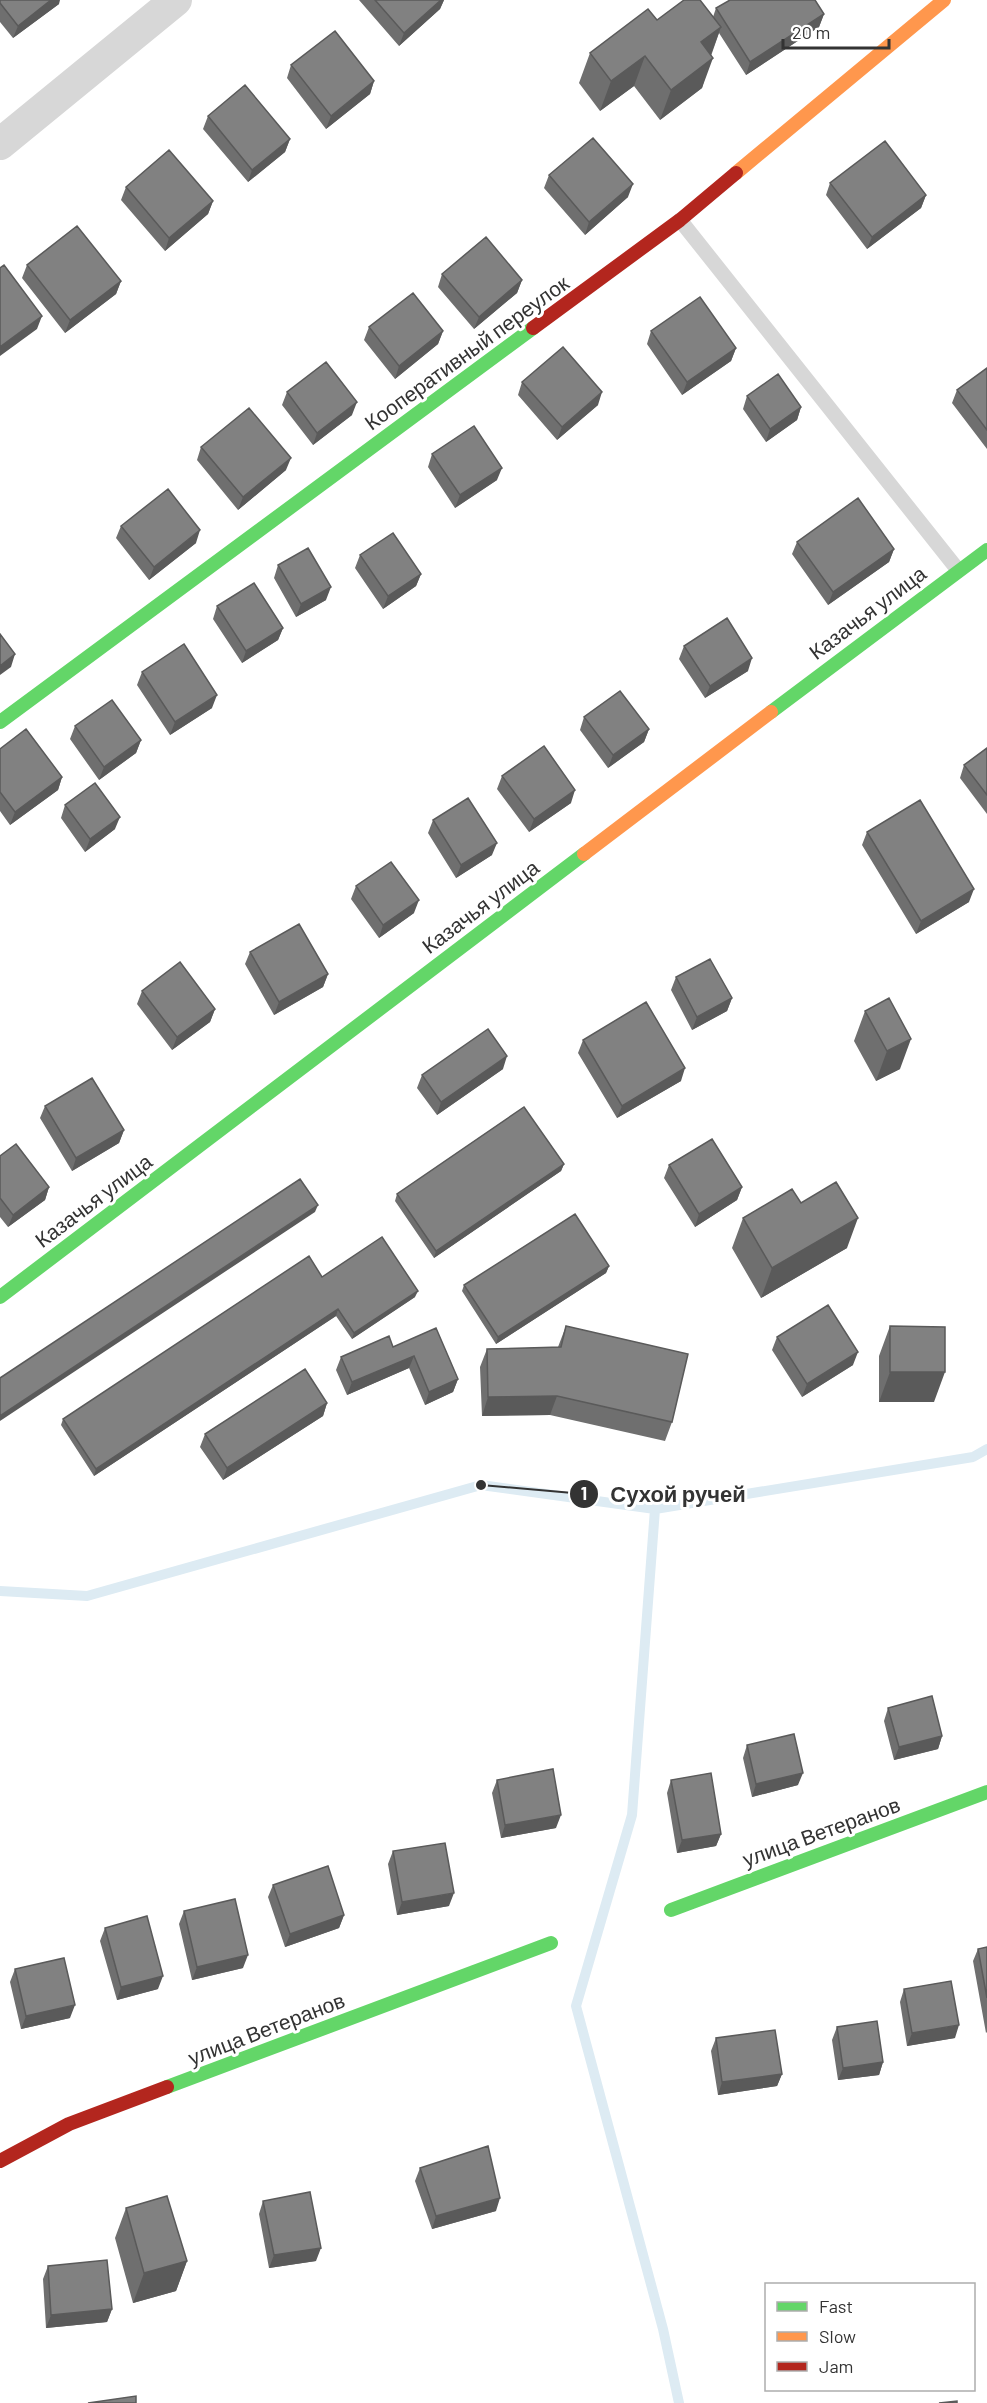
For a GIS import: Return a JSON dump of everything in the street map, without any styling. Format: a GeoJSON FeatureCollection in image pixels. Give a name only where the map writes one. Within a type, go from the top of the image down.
{"type":"FeatureCollection","features":[{"type":"Feature","properties":{"kind":"street"},"geometry":{"type":"LineString","coordinates":[[0,144],[176,0]]}},
{"type":"Feature","properties":{"kind":"street","name":"Кооперативный переулок"},"geometry":{"type":"LineString","coordinates":[[0,722],[680,220],[944,0]]}},
{"type":"Feature","properties":{"kind":"street","name":"Казачья улица"},"geometry":{"type":"LineString","coordinates":[[0,1297],[987,550]]}},
{"type":"Feature","properties":{"kind":"street","name":"улица Ветеранов"},"geometry":{"type":"LineString","coordinates":[[670,1910],[987,1792]]}},
{"type":"Feature","properties":{"kind":"street","name":"улица Ветеранов"},"geometry":{"type":"LineString","coordinates":[[0,2161],[69,2124],[551,1943]]}},
{"type":"Feature","properties":{"kind":"lane"},"geometry":{"type":"LineString","coordinates":[[680,220],[958,570]]}},
{"type":"Feature","properties":{"kind":"building"},"geometry":{"type":"Polygon","coordinates":[[[0,0],[51,0],[18,26],[0,0]]]}},
{"type":"Feature","properties":{"kind":"building"},"geometry":{"type":"Polygon","coordinates":[[[375,0],[441,0],[404,33],[375,0]]]}},
{"type":"Feature","properties":{"kind":"building"},"geometry":{"type":"Polygon","coordinates":[[[684,0],[700,0],[721,27],[701,42],[713,58],[671,90],[645,56],[611,81],[590,53],[648,9],[657,20],[684,0]]]}},
{"type":"Feature","properties":{"kind":"building"},"geometry":{"type":"Polygon","coordinates":[[[730,0],[815,0],[824,14],[750,62],[716,8],[730,0]]]}},
{"type":"Feature","properties":{"kind":"building"},"geometry":{"type":"Polygon","coordinates":[[[335,31],[374,81],[331,116],[291,65],[335,31]]]}},
{"type":"Feature","properties":{"kind":"building"},"geometry":{"type":"Polygon","coordinates":[[[245,85],[290,139],[252,170],[208,116],[245,85]]]}},
{"type":"Feature","properties":{"kind":"building"},"geometry":{"type":"Polygon","coordinates":[[[593,138],[633,184],[589,222],[549,175],[593,138]]]}},
{"type":"Feature","properties":{"kind":"building"},"geometry":{"type":"Polygon","coordinates":[[[885,141],[926,195],[872,237],[830,183],[885,141]]]}},
{"type":"Feature","properties":{"kind":"building"},"geometry":{"type":"Polygon","coordinates":[[[169,150],[213,201],[169,238],[126,187],[169,150]]]}},
{"type":"Feature","properties":{"kind":"building"},"geometry":{"type":"Polygon","coordinates":[[[77,226],[121,281],[70,320],[27,265],[77,226]]]}},
{"type":"Feature","properties":{"kind":"building"},"geometry":{"type":"Polygon","coordinates":[[[486,237],[522,280],[479,317],[442,274],[486,237]]]}},
{"type":"Feature","properties":{"kind":"building"},"geometry":{"type":"Polygon","coordinates":[[[4,265],[42,316],[0,347],[0,268],[4,265]]]}},
{"type":"Feature","properties":{"kind":"building"},"geometry":{"type":"Polygon","coordinates":[[[413,293],[443,331],[399,366],[369,327],[413,293]]]}},
{"type":"Feature","properties":{"kind":"building"},"geometry":{"type":"Polygon","coordinates":[[[700,297],[736,348],[687,382],[651,331],[700,297]]]}},
{"type":"Feature","properties":{"kind":"building"},"geometry":{"type":"Polygon","coordinates":[[[563,347],[602,392],[562,427],[522,382],[563,347]]]}},
{"type":"Feature","properties":{"kind":"building"},"geometry":{"type":"Polygon","coordinates":[[[326,362],[357,402],[317,433],[287,392],[326,362]]]}},
{"type":"Feature","properties":{"kind":"building"},"geometry":{"type":"Polygon","coordinates":[[[987,368],[987,430],[957,390],[987,368]]]}},
{"type":"Feature","properties":{"kind":"building"},"geometry":{"type":"Polygon","coordinates":[[[778,374],[801,407],[770,429],[747,396],[778,374]]]}},
{"type":"Feature","properties":{"kind":"building"},"geometry":{"type":"Polygon","coordinates":[[[249,408],[291,458],[243,497],[201,447],[249,408]]]}},
{"type":"Feature","properties":{"kind":"building"},"geometry":{"type":"Polygon","coordinates":[[[474,426],[502,468],[460,495],[432,454],[474,426]]]}},
{"type":"Feature","properties":{"kind":"building"},"geometry":{"type":"Polygon","coordinates":[[[168,489],[200,530],[154,567],[121,526],[168,489]]]}},
{"type":"Feature","properties":{"kind":"building"},"geometry":{"type":"Polygon","coordinates":[[[858,498],[894,549],[833,592],[797,542],[858,498]]]}},
{"type":"Feature","properties":{"kind":"building"},"geometry":{"type":"Polygon","coordinates":[[[393,533],[421,574],[388,596],[360,555],[393,533]]]}},
{"type":"Feature","properties":{"kind":"building"},"geometry":{"type":"Polygon","coordinates":[[[308,548],[331,587],[301,604],[278,565],[308,548]]]}},
{"type":"Feature","properties":{"kind":"building"},"geometry":{"type":"Polygon","coordinates":[[[254,583],[283,628],[246,651],[217,606],[254,583]]]}},
{"type":"Feature","properties":{"kind":"building"},"geometry":{"type":"Polygon","coordinates":[[[727,618],[752,658],[710,686],[684,646],[727,618]]]}},
{"type":"Feature","properties":{"kind":"building"},"geometry":{"type":"Polygon","coordinates":[[[0,634],[15,654],[0,666],[0,634]]]}},
{"type":"Feature","properties":{"kind":"building"},"geometry":{"type":"Polygon","coordinates":[[[184,644],[217,695],[175,722],[142,672],[184,644]]]}},
{"type":"Feature","properties":{"kind":"building"},"geometry":{"type":"Polygon","coordinates":[[[620,691],[649,729],[613,755],[584,717],[620,691]]]}},
{"type":"Feature","properties":{"kind":"building"},"geometry":{"type":"Polygon","coordinates":[[[112,700],[141,740],[104,767],[75,726],[112,700]]]}},
{"type":"Feature","properties":{"kind":"building"},"geometry":{"type":"Polygon","coordinates":[[[26,729],[62,777],[15,812],[0,792],[0,749],[26,729]]]}},
{"type":"Feature","properties":{"kind":"building"},"geometry":{"type":"Polygon","coordinates":[[[544,746],[575,790],[534,819],[502,776],[544,746]]]}},
{"type":"Feature","properties":{"kind":"building"},"geometry":{"type":"Polygon","coordinates":[[[987,748],[987,795],[964,765],[987,748]]]}},
{"type":"Feature","properties":{"kind":"building"},"geometry":{"type":"Polygon","coordinates":[[[95,783],[120,817],[90,839],[65,805],[95,783]]]}},
{"type":"Feature","properties":{"kind":"building"},"geometry":{"type":"Polygon","coordinates":[[[468,798],[497,843],[461,865],[433,820],[468,798]]]}},
{"type":"Feature","properties":{"kind":"building"},"geometry":{"type":"Polygon","coordinates":[[[920,800],[974,889],[921,921],[867,832],[920,800]]]}},
{"type":"Feature","properties":{"kind":"building"},"geometry":{"type":"Polygon","coordinates":[[[391,862],[419,900],[383,925],[356,886],[391,862]]]}},
{"type":"Feature","properties":{"kind":"building"},"geometry":{"type":"Polygon","coordinates":[[[299,924],[328,974],[279,1002],[250,952],[299,924]]]}},
{"type":"Feature","properties":{"kind":"building"},"geometry":{"type":"Polygon","coordinates":[[[710,959],[732,998],[697,1017],[676,977],[710,959]]]}},
{"type":"Feature","properties":{"kind":"building"},"geometry":{"type":"Polygon","coordinates":[[[180,962],[215,1009],[177,1037],[142,991],[180,962]]]}},
{"type":"Feature","properties":{"kind":"building"},"geometry":{"type":"Polygon","coordinates":[[[889,998],[911,1039],[887,1051],[865,1011],[889,998]]]}},
{"type":"Feature","properties":{"kind":"building"},"geometry":{"type":"Polygon","coordinates":[[[646,1002],[685,1068],[622,1106],[583,1040],[646,1002]]]}},
{"type":"Feature","properties":{"kind":"building"},"geometry":{"type":"Polygon","coordinates":[[[488,1029],[507,1056],[441,1102],[422,1075],[488,1029]]]}},
{"type":"Feature","properties":{"kind":"building"},"geometry":{"type":"Polygon","coordinates":[[[92,1078],[124,1130],[76,1158],[45,1106],[92,1078]]]}},
{"type":"Feature","properties":{"kind":"building"},"geometry":{"type":"Polygon","coordinates":[[[524,1107],[564,1164],[436,1251],[397,1194],[524,1107]]]}},
{"type":"Feature","properties":{"kind":"building"},"geometry":{"type":"Polygon","coordinates":[[[712,1139],[742,1187],[699,1214],[669,1165],[712,1139]]]}},
{"type":"Feature","properties":{"kind":"building"},"geometry":{"type":"Polygon","coordinates":[[[16,1144],[49,1187],[13,1215],[0,1198],[0,1156],[16,1144]]]}},
{"type":"Feature","properties":{"kind":"building"},"geometry":{"type":"Polygon","coordinates":[[[300,1179],[318,1205],[0,1416],[0,1378],[300,1179]]]}},
{"type":"Feature","properties":{"kind":"building"},"geometry":{"type":"Polygon","coordinates":[[[836,1182],[858,1218],[772,1268],[743,1218],[792,1189],[801,1203],[836,1182]]]}},
{"type":"Feature","properties":{"kind":"building"},"geometry":{"type":"Polygon","coordinates":[[[575,1214],[609,1266],[498,1337],[464,1285],[575,1214]]]}},
{"type":"Feature","properties":{"kind":"building"},"geometry":{"type":"Polygon","coordinates":[[[382,1237],[418,1291],[354,1333],[338,1309],[96,1469],[63,1419],[309,1256],[322,1277],[382,1237]]]}},
{"type":"Feature","properties":{"kind":"building"},"geometry":{"type":"Polygon","coordinates":[[[828,1305],[858,1352],[807,1384],[777,1337],[828,1305]]]}},
{"type":"Feature","properties":{"kind":"building"},"geometry":{"type":"Polygon","coordinates":[[[566,1326],[688,1354],[672,1422],[557,1396],[488,1397],[487,1349],[561,1347],[566,1326]]]}},
{"type":"Feature","properties":{"kind":"building"},"geometry":{"type":"Polygon","coordinates":[[[890,1326],[945,1327],[945,1372],[890,1372],[890,1326]]]}},
{"type":"Feature","properties":{"kind":"building"},"geometry":{"type":"Polygon","coordinates":[[[436,1328],[458,1379],[429,1392],[414,1356],[352,1382],[341,1357],[389,1336],[393,1347],[436,1328]]]}},
{"type":"Feature","properties":{"kind":"building"},"geometry":{"type":"Polygon","coordinates":[[[305,1369],[327,1403],[227,1468],[205,1434],[305,1369]]]}},
{"type":"Feature","properties":{"kind":"building"},"geometry":{"type":"Polygon","coordinates":[[[932,1696],[942,1736],[899,1747],[888,1708],[932,1696]]]}},
{"type":"Feature","properties":{"kind":"building"},"geometry":{"type":"Polygon","coordinates":[[[794,1734],[803,1773],[756,1784],[747,1745],[794,1734]]]}},
{"type":"Feature","properties":{"kind":"building"},"geometry":{"type":"Polygon","coordinates":[[[553,1769],[561,1815],[505,1825],[497,1780],[553,1769]]]}},
{"type":"Feature","properties":{"kind":"building"},"geometry":{"type":"Polygon","coordinates":[[[711,1773],[721,1834],[682,1840],[671,1780],[711,1773]]]}},
{"type":"Feature","properties":{"kind":"building"},"geometry":{"type":"Polygon","coordinates":[[[445,1843],[454,1893],[402,1902],[393,1851],[445,1843]]]}},
{"type":"Feature","properties":{"kind":"building"},"geometry":{"type":"Polygon","coordinates":[[[328,1866],[344,1915],[290,1934],[273,1885],[328,1866]]]}},
{"type":"Feature","properties":{"kind":"building"},"geometry":{"type":"Polygon","coordinates":[[[235,1899],[248,1955],[197,1967],[184,1911],[235,1899]]]}},
{"type":"Feature","properties":{"kind":"building"},"geometry":{"type":"Polygon","coordinates":[[[147,1916],[163,1976],[121,1987],[105,1928],[147,1916]]]}},
{"type":"Feature","properties":{"kind":"building"},"geometry":{"type":"Polygon","coordinates":[[[987,1947],[987,1998],[978,1949],[987,1947]]]}},
{"type":"Feature","properties":{"kind":"building"},"geometry":{"type":"Polygon","coordinates":[[[64,1958],[75,2005],[26,2016],[15,1969],[64,1958]]]}},
{"type":"Feature","properties":{"kind":"building"},"geometry":{"type":"Polygon","coordinates":[[[951,1981],[959,2025],[912,2033],[904,1989],[951,1981]]]}},
{"type":"Feature","properties":{"kind":"building"},"geometry":{"type":"Polygon","coordinates":[[[877,2021],[883,2062],[843,2068],[837,2027],[877,2021]]]}},
{"type":"Feature","properties":{"kind":"building"},"geometry":{"type":"Polygon","coordinates":[[[775,2030],[782,2074],[722,2082],[716,2038],[775,2030]]]}},
{"type":"Feature","properties":{"kind":"building"},"geometry":{"type":"Polygon","coordinates":[[[488,2146],[500,2198],[436,2216],[420,2168],[488,2146]]]}},
{"type":"Feature","properties":{"kind":"building"},"geometry":{"type":"Polygon","coordinates":[[[310,2192],[321,2248],[274,2255],[263,2201],[310,2192]]]}},
{"type":"Feature","properties":{"kind":"building"},"geometry":{"type":"Polygon","coordinates":[[[167,2196],[187,2261],[144,2273],[126,2208],[167,2196]]]}},
{"type":"Feature","properties":{"kind":"building"},"geometry":{"type":"Polygon","coordinates":[[[107,2260],[112,2309],[51,2315],[48,2266],[107,2260]]]}},
{"type":"Feature","properties":{"kind":"building"},"geometry":{"type":"Polygon","coordinates":[[[136,2396],[136,2403],[88,2403],[136,2396]]]}},
{"type":"Feature","properties":{"kind":"waterway"},"geometry":{"type":"LineString","coordinates":[[0,1591],[87,1596],[481,1485],[655,1509],[973,1457],[987,1449]]}},
{"type":"Feature","properties":{"kind":"waterway"},"geometry":{"type":"LineString","coordinates":[[655,1509],[632,1815],[576,2006],[663,2329],[679,2403]]}},
{"type":"Feature","properties":{"kind":"traffic: fast"},"geometry":{"type":"LineString","coordinates":[[0,722],[533,328]]}},
{"type":"Feature","properties":{"kind":"traffic: fast"},"geometry":{"type":"LineString","coordinates":[[771,712],[987,550]]}},
{"type":"Feature","properties":{"kind":"traffic: fast"},"geometry":{"type":"LineString","coordinates":[[0,1297],[584,854]]}},
{"type":"Feature","properties":{"kind":"traffic: fast"},"geometry":{"type":"LineString","coordinates":[[671,1910],[987,1792]]}},
{"type":"Feature","properties":{"kind":"traffic: fast"},"geometry":{"type":"LineString","coordinates":[[167,2087],[551,1943]]}},
{"type":"Feature","properties":{"kind":"traffic: slow"},"geometry":{"type":"LineString","coordinates":[[736,173],[944,0]]}},
{"type":"Feature","properties":{"kind":"traffic: slow"},"geometry":{"type":"LineString","coordinates":[[584,854],[771,712]]}},
{"type":"Feature","properties":{"kind":"traffic: jam"},"geometry":{"type":"LineString","coordinates":[[533,328],[680,220],[736,173]]}},
{"type":"Feature","properties":{"kind":"traffic: jam"},"geometry":{"type":"LineString","coordinates":[[0,2161],[69,2124],[167,2087]]}},
{"type":"Feature","properties":{"kind":"place","name":"Сухой ручей"},"geometry":{"type":"Point","coordinates":[481,1485]}}]}
